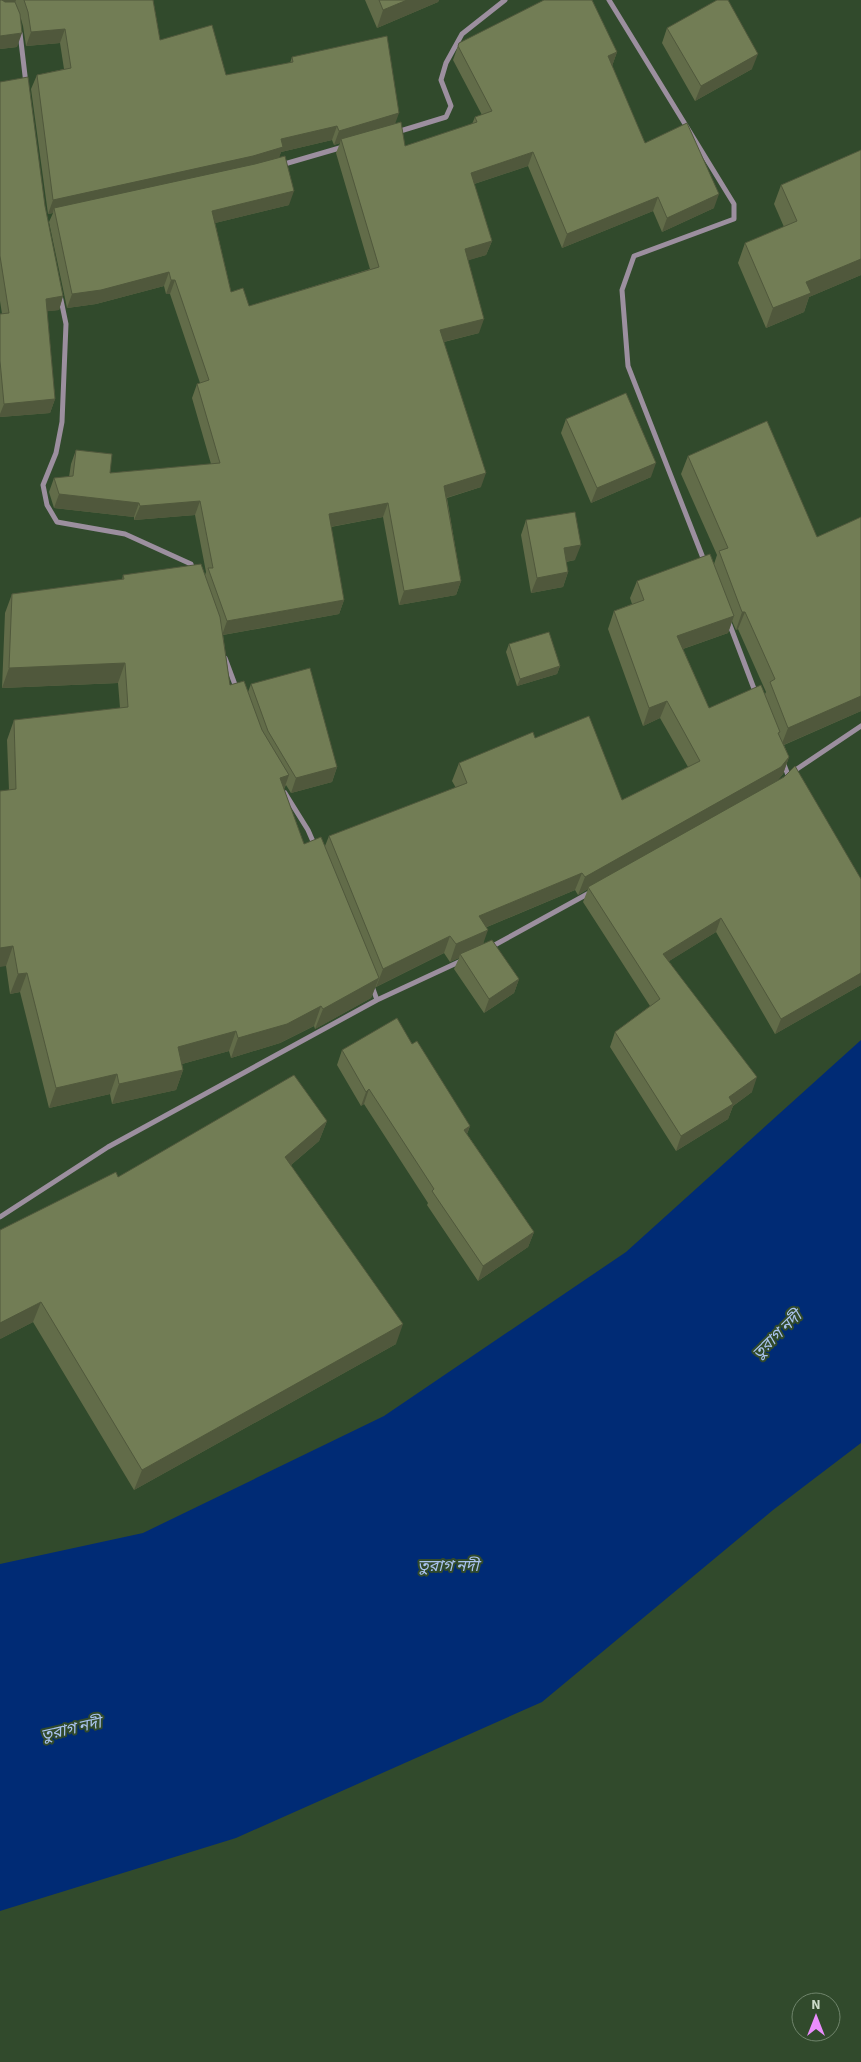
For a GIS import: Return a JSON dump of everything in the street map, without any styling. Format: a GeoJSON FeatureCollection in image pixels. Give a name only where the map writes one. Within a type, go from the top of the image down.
{"type":"FeatureCollection","features":[{"type":"Feature","properties":{"kind":"street"},"geometry":{"type":"LineString","coordinates":[[390,134],[446,117],[451,106],[441,80],[446,63],[462,34],[505,0]]}},
{"type":"Feature","properties":{"kind":"street"},"geometry":{"type":"LineString","coordinates":[[609,0],[734,204],[734,219],[634,256],[622,290],[628,366],[708,571]]}},
{"type":"Feature","properties":{"kind":"street"},"geometry":{"type":"LineString","coordinates":[[19,27],[28,94]]}},
{"type":"Feature","properties":{"kind":"street"},"geometry":{"type":"LineString","coordinates":[[277,166],[352,144]]}},
{"type":"Feature","properties":{"kind":"street"},"geometry":{"type":"LineString","coordinates":[[58,286],[66,324],[64,383],[62,422],[56,453],[43,485],[47,505],[58,522],[125,534],[190,564],[194,574]]}},
{"type":"Feature","properties":{"kind":"street"},"geometry":{"type":"LineString","coordinates":[[726,617],[759,701]]}},
{"type":"Feature","properties":{"kind":"street"},"geometry":{"type":"LineString","coordinates":[[221,647],[238,693]]}},
{"type":"Feature","properties":{"kind":"street"},"geometry":{"type":"LineString","coordinates":[[783,782],[788,775],[861,726]]}},
{"type":"Feature","properties":{"kind":"street"},"geometry":{"type":"LineString","coordinates":[[781,757],[788,775]]}},
{"type":"Feature","properties":{"kind":"street"},"geometry":{"type":"LineString","coordinates":[[279,784],[308,830],[319,857]]}},
{"type":"Feature","properties":{"kind":"street"},"geometry":{"type":"LineString","coordinates":[[483,951],[596,890]]}},
{"type":"Feature","properties":{"kind":"street"},"geometry":{"type":"LineString","coordinates":[[0,1217],[108,1147],[377,1000],[466,959]]}},
{"type":"Feature","properties":{"kind":"street"},"geometry":{"type":"LineString","coordinates":[[370,982],[377,1000]]}},
{"type":"Feature","properties":{"kind":"water","name":"তুরাগ নদী"},"geometry":{"type":"Polygon","coordinates":[[[861,1040],[861,1443],[773,1510],[542,1702],[236,1838],[0,1911],[0,1564],[143,1533],[384,1416],[626,1252],[861,1040]]]}},
{"type":"Feature","properties":{"kind":"building"},"geometry":{"type":"Polygon","coordinates":[[[0,0],[15,2],[20,14],[22,33],[0,36],[0,0]]]}},
{"type":"Feature","properties":{"kind":"building"},"geometry":{"type":"Polygon","coordinates":[[[24,0],[153,0],[160,40],[212,25],[226,75],[293,62],[292,57],[387,36],[399,113],[339,131],[337,126],[281,139],[283,147],[253,156],[53,200],[37,75],[71,68],[65,29],[31,32],[24,0]]]}},
{"type":"Feature","properties":{"kind":"building"},"geometry":{"type":"Polygon","coordinates":[[[379,0],[407,0],[383,10],[379,0]]]}},
{"type":"Feature","properties":{"kind":"building"},"geometry":{"type":"Polygon","coordinates":[[[544,0],[592,0],[617,52],[608,56],[645,143],[687,123],[719,194],[667,218],[658,197],[567,234],[533,152],[471,173],[492,241],[465,249],[484,319],[440,330],[486,473],[444,486],[461,581],[404,591],[388,503],[329,514],[344,600],[227,621],[208,568],[213,568],[200,501],[140,506],[139,503],[59,494],[54,478],[73,476],[76,450],[112,454],[110,473],[220,463],[197,384],[209,380],[175,280],[171,280],[169,272],[101,290],[72,294],[54,208],[285,156],[294,191],[212,211],[231,292],[243,288],[249,306],[379,267],[341,139],[401,122],[405,146],[477,122],[475,117],[492,111],[458,46],[459,43],[544,0]]]}},
{"type":"Feature","properties":{"kind":"building"},"geometry":{"type":"Polygon","coordinates":[[[717,0],[728,0],[758,54],[701,86],[667,28],[717,0]]]}},
{"type":"Feature","properties":{"kind":"building"},"geometry":{"type":"Polygon","coordinates":[[[28,77],[45,206],[63,296],[46,299],[55,399],[4,404],[0,361],[0,314],[9,313],[0,256],[0,82],[28,77]]]}},
{"type":"Feature","properties":{"kind":"building"},"geometry":{"type":"Polygon","coordinates":[[[861,150],[861,259],[806,282],[811,293],[773,308],[745,243],[797,221],[781,185],[861,150]]]}},
{"type":"Feature","properties":{"kind":"building"},"geometry":{"type":"Polygon","coordinates":[[[626,393],[656,463],[597,488],[566,419],[626,393]]]}},
{"type":"Feature","properties":{"kind":"building"},"geometry":{"type":"Polygon","coordinates":[[[767,421],[817,537],[861,517],[861,696],[788,728],[770,682],[775,679],[745,612],[742,612],[719,551],[728,548],[688,456],[767,421]]]}},
{"type":"Feature","properties":{"kind":"building"},"geometry":{"type":"Polygon","coordinates":[[[575,512],[581,545],[564,548],[568,572],[537,578],[526,520],[575,512]]]}},
{"type":"Feature","properties":{"kind":"building"},"geometry":{"type":"Polygon","coordinates":[[[710,554],[734,616],[677,636],[709,708],[761,685],[780,732],[778,733],[789,757],[781,767],[585,877],[582,873],[479,916],[488,930],[456,944],[450,936],[383,969],[329,836],[467,783],[459,763],[533,732],[535,738],[589,716],[622,800],[700,761],[667,701],[649,708],[614,611],[644,600],[637,581],[710,554]]]}},
{"type":"Feature","properties":{"kind":"building"},"geometry":{"type":"Polygon","coordinates":[[[201,564],[220,617],[230,685],[244,681],[262,730],[289,775],[280,778],[304,844],[321,837],[379,978],[323,1009],[321,1006],[287,1024],[238,1038],[236,1031],[178,1047],[183,1070],[119,1084],[117,1074],[56,1088],[27,973],[18,974],[13,946],[0,948],[0,791],[16,789],[14,720],[128,707],[125,663],[9,668],[12,594],[124,579],[123,575],[201,564]]]}},
{"type":"Feature","properties":{"kind":"building"},"geometry":{"type":"Polygon","coordinates":[[[549,632],[560,666],[520,679],[509,644],[549,632]]]}},
{"type":"Feature","properties":{"kind":"building"},"geometry":{"type":"Polygon","coordinates":[[[310,668],[337,767],[296,778],[268,731],[251,684],[310,668]]]}},
{"type":"Feature","properties":{"kind":"building"},"geometry":{"type":"Polygon","coordinates":[[[795,766],[861,879],[861,973],[781,1019],[721,918],[663,954],[757,1077],[729,1097],[733,1104],[681,1136],[615,1032],[660,999],[588,887],[784,777],[795,766]]]}},
{"type":"Feature","properties":{"kind":"building"},"geometry":{"type":"Polygon","coordinates":[[[492,940],[519,979],[489,999],[460,954],[492,940]]]}},
{"type":"Feature","properties":{"kind":"building"},"geometry":{"type":"Polygon","coordinates":[[[397,1018],[412,1044],[417,1041],[470,1126],[464,1130],[534,1232],[483,1266],[432,1191],[434,1189],[369,1089],[366,1092],[342,1050],[397,1018]]]}},
{"type":"Feature","properties":{"kind":"building"},"geometry":{"type":"Polygon","coordinates":[[[294,1075],[327,1121],[285,1157],[403,1324],[142,1470],[41,1302],[0,1323],[0,1230],[116,1172],[118,1177],[294,1075]]]}}]}
